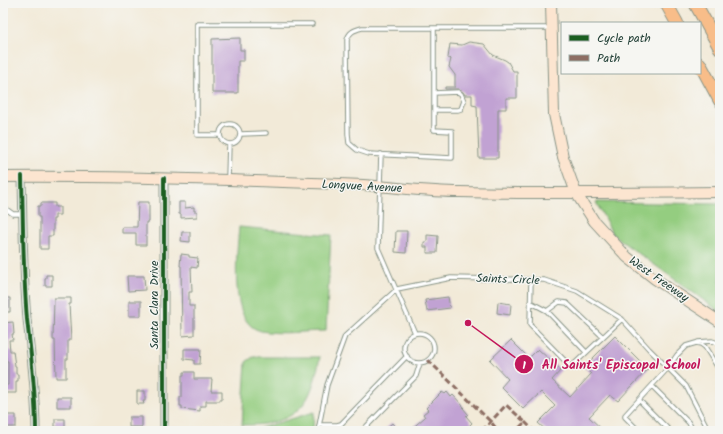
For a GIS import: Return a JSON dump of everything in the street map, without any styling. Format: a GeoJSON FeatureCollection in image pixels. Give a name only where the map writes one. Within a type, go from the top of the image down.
{"type":"FeatureCollection","features":[{"type":"Feature","properties":{"kind":"highway"},"geometry":{"type":"LineString","coordinates":[[666,3],[676,22]]}},
{"type":"Feature","properties":{"kind":"highway"},"geometry":{"type":"LineString","coordinates":[[695,3],[720,48]]}},
{"type":"Feature","properties":{"kind":"highway"},"geometry":{"type":"LineString","coordinates":[[701,66],[720,100]]}},
{"type":"Feature","properties":{"kind":"main road","name":"West Freeway"},"geometry":{"type":"LineString","coordinates":[[551,3],[554,114],[563,156],[576,194],[594,221],[626,257],[655,280],[720,322]]}},
{"type":"Feature","properties":{"kind":"main road","name":"Longvue Avenue"},"geometry":{"type":"LineString","coordinates":[[3,177],[101,176],[228,179],[380,186],[458,192],[576,194],[720,192]]}},
{"type":"Feature","properties":{"kind":"street"},"geometry":{"type":"LineString","coordinates":[[22,176],[22,214],[27,318],[36,404],[36,431]]}},
{"type":"Feature","properties":{"kind":"street","name":"Santa Clara Drive"},"geometry":{"type":"LineString","coordinates":[[164,178],[164,431]]}},
{"type":"Feature","properties":{"kind":"lane"},"geometry":{"type":"LineString","coordinates":[[220,135],[197,135],[197,24],[312,24]]}},
{"type":"Feature","properties":{"kind":"lane"},"geometry":{"type":"LineString","coordinates":[[434,28],[434,130],[452,131],[452,158],[369,154],[358,150],[349,143],[347,40],[348,35],[353,31],[362,28],[434,28],[552,28]]}},
{"type":"Feature","properties":{"kind":"lane"},"geometry":{"type":"LineString","coordinates":[[434,93],[458,92],[461,94],[464,101],[462,109],[434,110]]}},
{"type":"Feature","properties":{"kind":"lane"},"geometry":{"type":"LineString","coordinates":[[230,123],[236,125],[241,134],[236,142],[229,144],[223,142],[220,135],[221,128],[230,123]]}},
{"type":"Feature","properties":{"kind":"lane"},"geometry":{"type":"LineString","coordinates":[[241,134],[266,133]]}},
{"type":"Feature","properties":{"kind":"lane"},"geometry":{"type":"LineString","coordinates":[[228,179],[229,144]]}},
{"type":"Feature","properties":{"kind":"lane"},"geometry":{"type":"LineString","coordinates":[[381,154],[378,248],[415,333]]}},
{"type":"Feature","properties":{"kind":"lane"},"geometry":{"type":"LineString","coordinates":[[3,209],[6,209],[13,214],[22,214]]}},
{"type":"Feature","properties":{"kind":"lane","name":"Saints Circle"},"geometry":{"type":"LineString","coordinates":[[396,289],[451,278],[544,280],[577,291],[622,318],[649,349],[686,386],[709,431]]}},
{"type":"Feature","properties":{"kind":"lane"},"geometry":{"type":"LineString","coordinates":[[531,280],[530,324],[571,367],[622,318]]}},
{"type":"Feature","properties":{"kind":"lane"},"geometry":{"type":"LineString","coordinates":[[318,431],[327,385],[345,336],[396,289]]}},
{"type":"Feature","properties":{"kind":"lane"},"geometry":{"type":"LineString","coordinates":[[547,311],[558,302],[561,301],[567,303],[603,337]]}},
{"type":"Feature","properties":{"kind":"lane"},"geometry":{"type":"LineString","coordinates":[[530,302],[547,311],[586,352]]}},
{"type":"Feature","properties":{"kind":"lane"},"geometry":{"type":"LineString","coordinates":[[421,332],[426,334],[431,338],[434,344],[432,355],[428,360],[420,363],[414,362],[407,356],[404,350],[404,345],[410,336],[415,333],[421,332]]}},
{"type":"Feature","properties":{"kind":"lane"},"geometry":{"type":"LineString","coordinates":[[639,431],[625,416],[668,368],[677,355],[686,346],[712,341],[720,344]]}},
{"type":"Feature","properties":{"kind":"lane"},"geometry":{"type":"LineString","coordinates":[[698,343],[705,347],[720,371]]}},
{"type":"Feature","properties":{"kind":"lane"},"geometry":{"type":"LineString","coordinates":[[319,425],[341,424],[407,356]]}},
{"type":"Feature","properties":{"kind":"lane"},"geometry":{"type":"LineString","coordinates":[[362,431],[416,376],[420,363]]}},
{"type":"Feature","properties":{"kind":"lane"},"geometry":{"type":"LineString","coordinates":[[652,386],[689,423],[693,431]]}},
{"type":"Feature","properties":{"kind":"lane"},"geometry":{"type":"LineString","coordinates":[[639,400],[670,431]]}},
{"type":"Feature","properties":{"kind":"green space"},"geometry":{"type":"Polygon","coordinates":[[[596,202],[720,204],[720,312],[613,235],[596,202]]]}},
{"type":"Feature","properties":{"kind":"green space"},"geometry":{"type":"Polygon","coordinates":[[[239,227],[331,235],[326,331],[285,333],[269,332],[261,331],[250,326],[243,315],[239,302],[237,286],[236,269],[239,227]]]}},
{"type":"Feature","properties":{"kind":"green space"},"geometry":{"type":"Polygon","coordinates":[[[253,357],[320,357],[315,380],[307,399],[293,414],[270,423],[260,425],[242,425],[246,362],[253,357]]]}},
{"type":"Feature","properties":{"kind":"green space"},"geometry":{"type":"Polygon","coordinates":[[[314,412],[313,431],[251,431],[314,412]]]}},
{"type":"Feature","properties":{"kind":"building"},"geometry":{"type":"Polygon","coordinates":[[[240,38],[240,50],[244,50],[244,61],[238,61],[238,93],[212,93],[212,39],[240,38]]]}},
{"type":"Feature","properties":{"kind":"building"},"geometry":{"type":"Polygon","coordinates":[[[469,42],[484,44],[493,55],[508,62],[513,71],[517,71],[517,98],[506,98],[506,109],[498,109],[498,158],[479,158],[477,106],[472,105],[472,95],[465,95],[458,89],[445,89],[445,87],[455,87],[455,75],[449,67],[451,59],[448,58],[450,44],[462,45],[469,42]]]}},
{"type":"Feature","properties":{"kind":"building"},"geometry":{"type":"Polygon","coordinates":[[[138,202],[149,202],[149,222],[146,222],[146,245],[136,245],[136,233],[122,233],[122,227],[137,227],[138,202]]]}},
{"type":"Feature","properties":{"kind":"building"},"geometry":{"type":"Polygon","coordinates":[[[179,202],[185,202],[185,208],[194,207],[194,211],[197,211],[197,217],[181,218],[181,214],[179,214],[179,202]]]}},
{"type":"Feature","properties":{"kind":"building"},"geometry":{"type":"Polygon","coordinates":[[[41,203],[55,203],[55,207],[60,207],[60,215],[55,215],[55,219],[53,219],[53,236],[48,236],[48,249],[40,249],[40,217],[38,217],[38,206],[41,206],[41,203]]]}},
{"type":"Feature","properties":{"kind":"building"},"geometry":{"type":"Polygon","coordinates":[[[396,231],[407,231],[406,253],[395,252],[396,231]]]}},
{"type":"Feature","properties":{"kind":"building"},"geometry":{"type":"Polygon","coordinates":[[[182,232],[190,232],[190,242],[181,241],[182,232]]]}},
{"type":"Feature","properties":{"kind":"building"},"geometry":{"type":"Polygon","coordinates":[[[427,235],[438,236],[437,253],[427,253],[427,247],[424,247],[424,242],[427,242],[427,235]]]}},
{"type":"Feature","properties":{"kind":"building"},"geometry":{"type":"Polygon","coordinates":[[[181,254],[198,258],[197,268],[191,267],[192,292],[189,292],[189,306],[194,306],[194,335],[182,336],[181,254]]]}},
{"type":"Feature","properties":{"kind":"building"},"geometry":{"type":"Polygon","coordinates":[[[46,275],[52,275],[52,286],[45,286],[46,275]]]}},
{"type":"Feature","properties":{"kind":"building"},"geometry":{"type":"Polygon","coordinates":[[[127,276],[144,276],[145,290],[128,291],[127,276]]]}},
{"type":"Feature","properties":{"kind":"building"},"geometry":{"type":"Polygon","coordinates":[[[448,297],[450,308],[427,311],[425,300],[448,297]]]}},
{"type":"Feature","properties":{"kind":"building"},"geometry":{"type":"Polygon","coordinates":[[[3,298],[10,298],[10,312],[3,312],[3,298]]]}},
{"type":"Feature","properties":{"kind":"building"},"geometry":{"type":"Polygon","coordinates":[[[54,298],[71,298],[71,304],[69,304],[71,340],[68,340],[66,378],[56,378],[55,340],[53,340],[54,298]]]}},
{"type":"Feature","properties":{"kind":"building"},"geometry":{"type":"Polygon","coordinates":[[[129,301],[141,301],[141,316],[129,316],[129,301]]]}},
{"type":"Feature","properties":{"kind":"building"},"geometry":{"type":"Polygon","coordinates":[[[498,302],[511,304],[510,315],[497,313],[498,302]]]}},
{"type":"Feature","properties":{"kind":"building"},"geometry":{"type":"Polygon","coordinates":[[[13,322],[13,340],[9,340],[10,351],[13,351],[18,381],[16,381],[16,393],[4,393],[4,385],[8,385],[8,361],[6,361],[5,357],[3,323],[13,322]]]}},
{"type":"Feature","properties":{"kind":"building"},"geometry":{"type":"Polygon","coordinates":[[[615,336],[648,369],[618,401],[610,395],[589,417],[604,431],[547,431],[538,423],[555,406],[541,392],[523,409],[501,387],[508,379],[490,360],[511,340],[529,358],[538,349],[561,370],[552,380],[570,397],[591,374],[584,367],[615,336]]]}},
{"type":"Feature","properties":{"kind":"building"},"geometry":{"type":"Polygon","coordinates":[[[184,349],[201,349],[200,364],[194,364],[194,360],[184,359],[184,349]]]}},
{"type":"Feature","properties":{"kind":"building"},"geometry":{"type":"Polygon","coordinates":[[[184,372],[194,372],[194,379],[212,379],[211,391],[222,391],[222,399],[220,399],[220,401],[206,401],[206,406],[200,406],[200,411],[182,409],[182,406],[180,406],[180,397],[182,397],[182,375],[184,375],[184,372]]]}},
{"type":"Feature","properties":{"kind":"building"},"geometry":{"type":"Polygon","coordinates":[[[137,391],[145,391],[145,401],[143,401],[144,404],[137,404],[137,391]]]}},
{"type":"Feature","properties":{"kind":"building"},"geometry":{"type":"Polygon","coordinates":[[[442,392],[445,394],[447,392],[451,397],[453,395],[464,407],[463,408],[468,414],[466,416],[472,423],[469,427],[465,431],[409,431],[425,417],[423,414],[428,410],[426,408],[442,392]]]}},
{"type":"Feature","properties":{"kind":"building"},"geometry":{"type":"Polygon","coordinates":[[[57,397],[71,397],[71,407],[57,407],[57,397]]]}},
{"type":"Feature","properties":{"kind":"building"},"geometry":{"type":"Polygon","coordinates":[[[7,415],[16,415],[16,427],[7,427],[7,415]]]}},
{"type":"Feature","properties":{"kind":"building"},"geometry":{"type":"Polygon","coordinates":[[[129,417],[142,417],[142,427],[129,427],[129,417]]]}},
{"type":"Feature","properties":{"kind":"building"},"geometry":{"type":"Polygon","coordinates":[[[55,419],[65,419],[65,431],[58,431],[58,427],[55,427],[55,419]]]}},
{"type":"Feature","properties":{"kind":"building"},"geometry":{"type":"Polygon","coordinates":[[[392,423],[399,431],[383,431],[392,423]]]}},
{"type":"Feature","properties":{"kind":"marked path"},"geometry":{"type":"LineString","coordinates":[[428,360],[491,422],[498,431]]}},
{"type":"Feature","properties":{"kind":"marked path"},"geometry":{"type":"LineString","coordinates":[[482,431],[506,405],[525,422],[516,431]]}},
{"type":"Feature","properties":{"kind":"marked path"},"geometry":{"type":"LineString","coordinates":[[525,422],[534,431]]}},
{"type":"Feature","properties":{"kind":"cycle path"},"geometry":{"type":"LineString","coordinates":[[22,176],[23,248],[36,431]]}},
{"type":"Feature","properties":{"kind":"cycle path"},"geometry":{"type":"LineString","coordinates":[[164,178],[164,431]]}},
{"type":"Feature","properties":{"kind":"place","name":"All Saints' Episcopal School"},"geometry":{"type":"Point","coordinates":[468,323]}}]}
